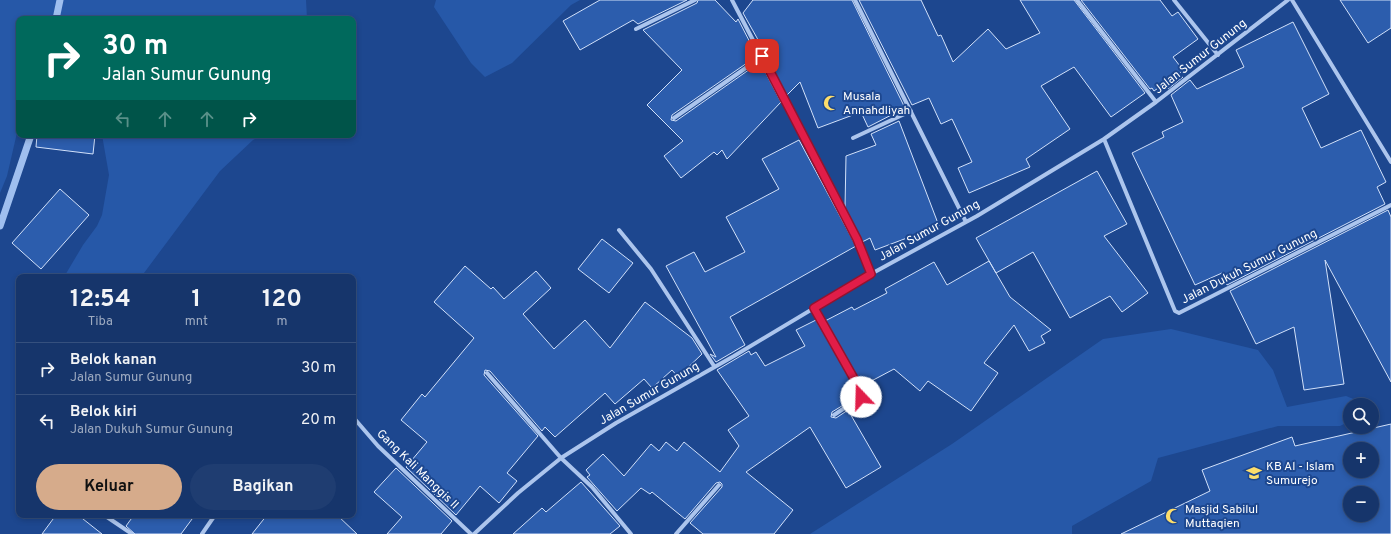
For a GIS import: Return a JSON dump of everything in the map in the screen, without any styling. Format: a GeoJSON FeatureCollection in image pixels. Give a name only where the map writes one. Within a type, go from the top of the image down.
{"type":"FeatureCollection","features":[{"type":"Feature","properties":{"kind":"street"},"geometry":{"type":"LineString","coordinates":[[636,29],[695,0]]}},
{"type":"Feature","properties":{"kind":"street"},"geometry":{"type":"LineString","coordinates":[[732,0],[857,239],[871,274]]}},
{"type":"Feature","properties":{"kind":"street"},"geometry":{"type":"LineString","coordinates":[[855,0],[966,222]]}},
{"type":"Feature","properties":{"kind":"street"},"geometry":{"type":"LineString","coordinates":[[1078,0],[1156,102]]}},
{"type":"Feature","properties":{"kind":"street"},"geometry":{"type":"LineString","coordinates":[[1174,0],[1218,55]]}},
{"type":"Feature","properties":{"kind":"street","name":"Jalan Sumur Gunung"},"geometry":{"type":"LineString","coordinates":[[473,534],[518,493],[561,458],[616,422],[871,274],[966,222],[1104,139],[1156,102],[1288,0]]}},
{"type":"Feature","properties":{"kind":"street"},"geometry":{"type":"LineString","coordinates":[[1292,0],[1391,162]]}},
{"type":"Feature","properties":{"kind":"street"},"geometry":{"type":"LineString","coordinates":[[674,118],[762,56]]}},
{"type":"Feature","properties":{"kind":"street"},"geometry":{"type":"LineString","coordinates":[[853,138],[911,111]]}},
{"type":"Feature","properties":{"kind":"street","name":"Jalan Dukuh Sumur Gunung"},"geometry":{"type":"LineString","coordinates":[[1104,139],[1175,311],[1179,313],[1391,205]]}},
{"type":"Feature","properties":{"kind":"street"},"geometry":{"type":"LineString","coordinates":[[619,230],[651,269],[714,366]]}},
{"type":"Feature","properties":{"kind":"street"},"geometry":{"type":"LineString","coordinates":[[814,308],[861,391],[861,397],[857,401],[834,415]]}},
{"type":"Feature","properties":{"kind":"street"},"geometry":{"type":"LineString","coordinates":[[487,373],[561,458],[592,487],[631,534]]}},
{"type":"Feature","properties":{"kind":"street","name":"Gang Kali Manggis II"},"geometry":{"type":"LineString","coordinates":[[356,420],[378,446],[473,534]]}},
{"type":"Feature","properties":{"kind":"street"},"geometry":{"type":"LineString","coordinates":[[676,534],[719,485]]}},
{"type":"Feature","properties":{"kind":"street"},"geometry":{"type":"LineString","coordinates":[[108,518],[132,534]]}},
{"type":"Feature","properties":{"kind":"street"},"geometry":{"type":"LineString","coordinates":[[202,534],[213,518]]}},
{"type":"Feature","properties":{"kind":"shaded area"},"geometry":{"type":"Polygon","coordinates":[[[0,0],[306,0],[307,16],[16,16],[16,137],[7,176],[0,193],[0,0]]]}},
{"type":"Feature","properties":{"kind":"shaded area"},"geometry":{"type":"Polygon","coordinates":[[[436,0],[580,0],[571,5],[512,63],[485,77],[471,63],[434,7],[436,0]]]}},
{"type":"Feature","properties":{"kind":"shaded area"},"geometry":{"type":"Polygon","coordinates":[[[103,138],[257,138],[220,171],[143,274],[66,274],[83,245],[97,226],[102,215],[109,175],[103,138]]]}},
{"type":"Feature","properties":{"kind":"shaded area"},"geometry":{"type":"Polygon","coordinates":[[[1171,329],[1258,350],[1273,370],[1287,407],[1346,396],[1351,398],[1343,398],[1343,424],[1340,426],[1278,426],[1158,458],[1151,481],[1072,526],[1072,534],[810,534],[952,444],[1103,339],[1171,329]]]}},
{"type":"Feature","properties":{"kind":"building"},"geometry":{"type":"Polygon","coordinates":[[[600,0],[687,0],[638,24],[633,20],[580,50],[563,21],[600,0]]]}},
{"type":"Feature","properties":{"kind":"building"},"geometry":{"type":"Polygon","coordinates":[[[698,0],[715,0],[736,22],[738,19],[757,56],[672,115],[671,120],[676,121],[760,62],[781,102],[727,159],[722,150],[717,155],[714,152],[681,178],[664,156],[683,141],[647,105],[682,70],[643,30],[697,3],[698,0]]]}},
{"type":"Feature","properties":{"kind":"building"},"geometry":{"type":"Polygon","coordinates":[[[753,0],[852,0],[905,108],[868,127],[861,112],[818,128],[800,82],[786,96],[766,54],[743,13],[753,0]]]}},
{"type":"Feature","properties":{"kind":"building"},"geometry":{"type":"Polygon","coordinates":[[[859,0],[921,0],[938,36],[941,35],[953,62],[988,29],[1006,49],[1040,33],[1020,0],[1074,0],[1145,93],[1111,117],[1074,67],[1041,86],[1070,129],[1026,159],[1030,167],[969,193],[958,168],[972,162],[952,119],[941,124],[929,98],[912,105],[859,0]]]}},
{"type":"Feature","properties":{"kind":"building"},"geometry":{"type":"Polygon","coordinates":[[[1081,0],[1160,0],[1172,16],[1178,12],[1198,39],[1173,57],[1183,70],[1169,84],[1183,77],[1168,89],[1165,83],[1154,91],[1152,88],[1150,89],[1081,0]]]}},
{"type":"Feature","properties":{"kind":"building"},"geometry":{"type":"Polygon","coordinates":[[[1340,0],[1391,0],[1391,28],[1368,43],[1340,0]]]}},
{"type":"Feature","properties":{"kind":"building"},"geometry":{"type":"Polygon","coordinates":[[[1293,22],[1329,94],[1302,108],[1321,148],[1361,130],[1386,182],[1377,187],[1385,204],[1227,285],[1222,273],[1195,285],[1132,153],[1164,137],[1162,132],[1183,122],[1171,95],[1190,80],[1197,89],[1244,67],[1236,50],[1293,22]]]}},
{"type":"Feature","properties":{"kind":"building"},"geometry":{"type":"Polygon","coordinates":[[[899,121],[939,226],[875,250],[870,238],[862,242],[845,208],[846,156],[876,145],[871,134],[899,121]]]}},
{"type":"Feature","properties":{"kind":"building"},"geometry":{"type":"Polygon","coordinates":[[[37,138],[95,138],[93,154],[36,147],[37,138]]]}},
{"type":"Feature","properties":{"kind":"building"},"geometry":{"type":"Polygon","coordinates":[[[799,140],[856,246],[730,317],[745,345],[716,362],[710,354],[716,357],[666,266],[694,252],[705,272],[745,252],[726,217],[779,189],[762,159],[799,140]]]}},
{"type":"Feature","properties":{"kind":"building"},"geometry":{"type":"Polygon","coordinates":[[[1097,171],[1127,224],[1104,236],[1148,293],[1122,312],[1110,296],[1070,318],[1033,252],[996,273],[976,238],[1097,171]]]}},
{"type":"Feature","properties":{"kind":"building"},"geometry":{"type":"Polygon","coordinates":[[[60,189],[89,215],[41,269],[12,243],[60,189]]]}},
{"type":"Feature","properties":{"kind":"building"},"geometry":{"type":"Polygon","coordinates":[[[1388,210],[1391,217],[1391,382],[1325,260],[1344,384],[1304,390],[1294,327],[1256,344],[1230,291],[1388,210]]]}},
{"type":"Feature","properties":{"kind":"building"},"geometry":{"type":"Polygon","coordinates":[[[602,239],[633,263],[609,293],[578,269],[602,239]]]}},
{"type":"Feature","properties":{"kind":"building"},"geometry":{"type":"Polygon","coordinates":[[[989,261],[1010,297],[1051,330],[1041,336],[1045,343],[1029,351],[1014,325],[984,363],[998,373],[971,411],[928,381],[920,391],[894,369],[862,386],[825,321],[852,307],[854,310],[887,293],[885,289],[934,262],[947,285],[989,261]]]}},
{"type":"Feature","properties":{"kind":"building"},"geometry":{"type":"Polygon","coordinates":[[[465,266],[491,289],[493,287],[504,299],[536,271],[551,288],[523,314],[554,349],[585,320],[610,348],[645,302],[692,338],[702,354],[678,377],[672,370],[652,388],[644,379],[615,404],[605,393],[555,437],[545,427],[542,431],[490,371],[485,370],[484,375],[538,436],[507,473],[517,481],[499,503],[480,486],[456,515],[406,467],[427,442],[401,420],[422,394],[425,397],[474,338],[434,302],[465,266]]]}},
{"type":"Feature","properties":{"kind":"building"},"geometry":{"type":"Polygon","coordinates":[[[816,320],[856,389],[841,397],[845,404],[832,412],[831,417],[836,418],[848,410],[881,467],[846,488],[810,427],[746,472],[793,510],[774,534],[703,534],[690,523],[722,487],[720,482],[716,483],[685,519],[652,492],[650,494],[641,488],[617,511],[587,477],[590,475],[586,470],[603,454],[624,476],[651,444],[659,451],[666,442],[677,451],[684,442],[720,472],[739,446],[728,430],[749,416],[717,370],[749,351],[751,355],[756,352],[765,366],[805,346],[796,330],[816,320]]]}},
{"type":"Feature","properties":{"kind":"building"},"geometry":{"type":"Polygon","coordinates":[[[1391,424],[1391,534],[1121,534],[1210,491],[1202,470],[1292,437],[1295,446],[1347,434],[1379,434],[1379,427],[1391,424]]]}},
{"type":"Feature","properties":{"kind":"building"},"geometry":{"type":"Polygon","coordinates":[[[396,468],[452,521],[441,534],[387,534],[402,517],[374,492],[396,468]]]}},
{"type":"Feature","properties":{"kind":"building"},"geometry":{"type":"Polygon","coordinates":[[[581,482],[620,526],[610,534],[513,534],[542,508],[546,512],[581,482]]]}},
{"type":"Feature","properties":{"kind":"building"},"geometry":{"type":"Polygon","coordinates":[[[54,518],[82,518],[102,534],[42,534],[54,518]]]}},
{"type":"Feature","properties":{"kind":"building"},"geometry":{"type":"Polygon","coordinates":[[[132,518],[193,518],[181,534],[135,534],[126,526],[132,518]]]}},
{"type":"Feature","properties":{"kind":"building"},"geometry":{"type":"Polygon","coordinates":[[[265,518],[340,518],[357,534],[252,534],[265,518]]]}},
{"type":"Feature","properties":{"kind":"waterway"},"geometry":{"type":"LineString","coordinates":[[57,16],[60,0]]}},
{"type":"Feature","properties":{"kind":"waterway"},"geometry":{"type":"LineString","coordinates":[[0,226],[30,138]]}},
{"type":"Feature","properties":{"kind":"place","name":"Musala Annahdliyah"},"geometry":{"type":"Point","coordinates":[831,103]}},
{"type":"Feature","properties":{"kind":"place","name":"KB Al - Islam Sumurejo"},"geometry":{"type":"Point","coordinates":[1254,473]}},
{"type":"Feature","properties":{"kind":"place","name":"Masjid Sabilul Muttaqien"},"geometry":{"type":"Point","coordinates":[1173,516]}},
{"type":"Feature","properties":{"kind":"route"},"geometry":{"type":"LineString","coordinates":[[762,56],[790,113],[814,155],[857,239],[871,274],[814,308],[861,391],[861,397]]}}]}
